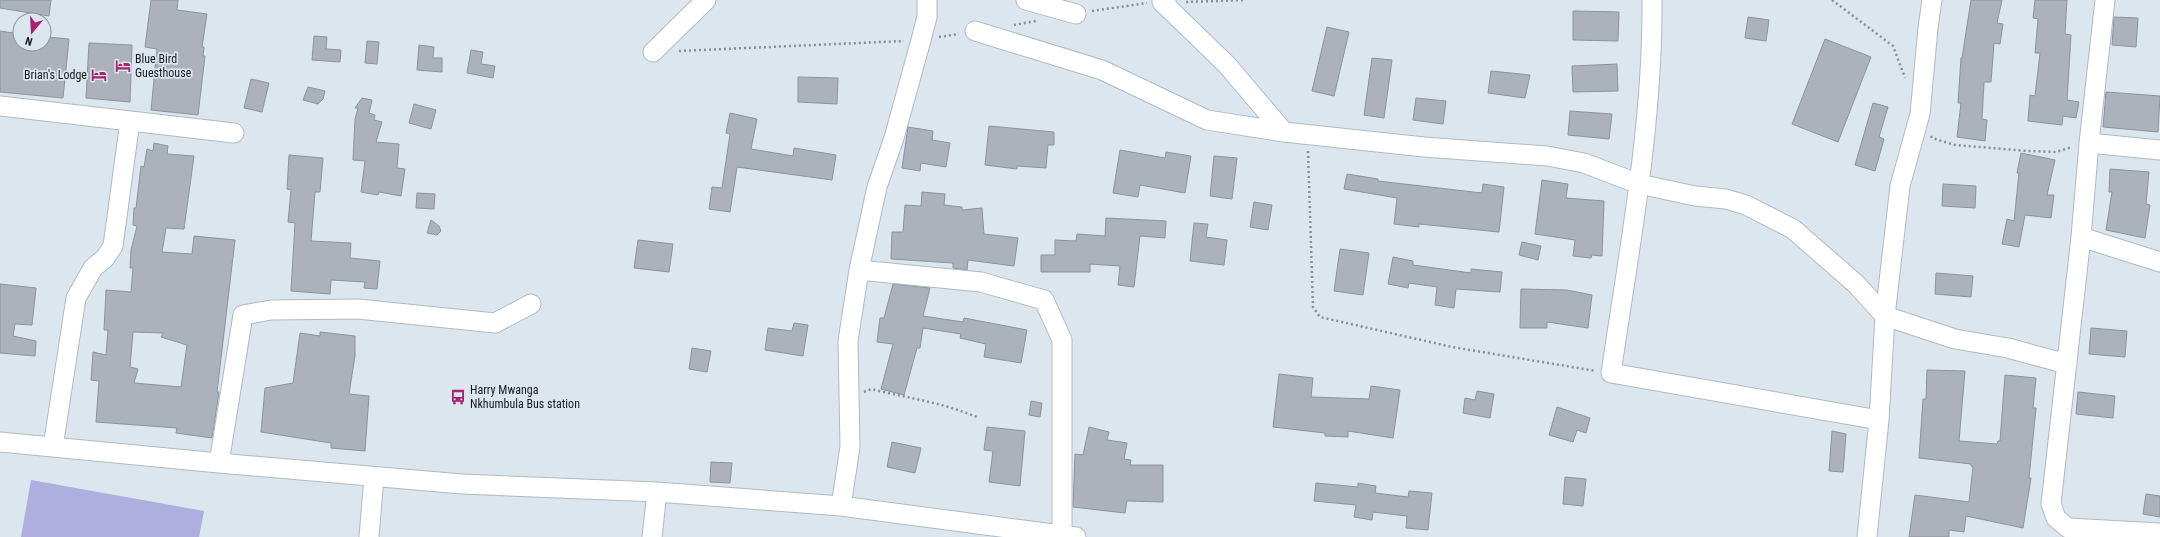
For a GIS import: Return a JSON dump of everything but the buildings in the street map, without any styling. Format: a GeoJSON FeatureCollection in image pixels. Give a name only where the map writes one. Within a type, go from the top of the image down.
{"type":"FeatureCollection","features":[{"type":"Feature","properties":{"kind":"street"},"geometry":{"type":"LineString","coordinates":[[653,52],[706,0]]}},
{"type":"Feature","properties":{"kind":"street"},"geometry":{"type":"LineString","coordinates":[[841,506],[850,448],[848,341],[859,270],[877,187],[894,138],[927,17],[927,0]]}},
{"type":"Feature","properties":{"kind":"street"},"geometry":{"type":"LineString","coordinates":[[1026,0],[1076,14]]}},
{"type":"Feature","properties":{"kind":"street"},"geometry":{"type":"LineString","coordinates":[[1652,0],[1653,36],[1639,184],[1611,373],[1879,420]]}},
{"type":"Feature","properties":{"kind":"street"},"geometry":{"type":"LineString","coordinates":[[1867,537],[1879,420],[1885,316],[1900,186],[1920,114],[1927,35],[1932,0]]}},
{"type":"Feature","properties":{"kind":"street"},"geometry":{"type":"LineString","coordinates":[[2106,0],[2089,143],[2081,237],[2051,504],[2056,518],[2068,528],[2160,533]]}},
{"type":"Feature","properties":{"kind":"street"},"geometry":{"type":"LineString","coordinates":[[1164,1],[1227,65],[1284,132]]}},
{"type":"Feature","properties":{"kind":"street"},"geometry":{"type":"LineString","coordinates":[[975,31],[1102,70],[1207,120],[1308,135],[1424,147],[1547,156],[1584,163],[1639,184],[1695,196],[1726,199],[1746,205],[1793,228],[1856,284],[1885,316],[1956,339],[2008,348],[2067,364]]}},
{"type":"Feature","properties":{"kind":"street"},"geometry":{"type":"LineString","coordinates":[[0,106],[234,133]]}},
{"type":"Feature","properties":{"kind":"street"},"geometry":{"type":"LineString","coordinates":[[53,447],[76,298],[93,268],[105,258],[113,246],[130,121]]}},
{"type":"Feature","properties":{"kind":"street"},"geometry":{"type":"LineString","coordinates":[[2089,143],[2160,150]]}},
{"type":"Feature","properties":{"kind":"street"},"geometry":{"type":"LineString","coordinates":[[2081,237],[2160,262]]}},
{"type":"Feature","properties":{"kind":"street"},"geometry":{"type":"LineString","coordinates":[[0,442],[462,484],[657,492],[841,506],[1069,536],[1062,340],[1044,300],[980,282],[859,270]]}},
{"type":"Feature","properties":{"kind":"street"},"geometry":{"type":"LineString","coordinates":[[219,463],[244,315],[270,310],[358,309],[495,323],[531,304]]}},
{"type":"Feature","properties":{"kind":"street"},"geometry":{"type":"LineString","coordinates":[[368,537],[374,477]]}},
{"type":"Feature","properties":{"kind":"street"},"geometry":{"type":"LineString","coordinates":[[652,537],[657,492]]}},
{"type":"Feature","properties":{"kind":"path"},"geometry":{"type":"LineString","coordinates":[[1076,14],[1133,4],[1164,1],[1245,0]]}},
{"type":"Feature","properties":{"kind":"path"},"geometry":{"type":"LineString","coordinates":[[1832,0],[1893,46],[1906,80]]}},
{"type":"Feature","properties":{"kind":"path"},"geometry":{"type":"LineString","coordinates":[[1006,26],[1037,21]]}},
{"type":"Feature","properties":{"kind":"path"},"geometry":{"type":"LineString","coordinates":[[653,52],[921,40],[975,31]]}},
{"type":"Feature","properties":{"kind":"path"},"geometry":{"type":"LineString","coordinates":[[1920,114],[1932,138],[1955,145],[2056,152],[2089,143]]}},
{"type":"Feature","properties":{"kind":"path"},"geometry":{"type":"LineString","coordinates":[[1308,135],[1313,307],[1320,317],[1452,347],[1611,373]]}},
{"type":"Feature","properties":{"kind":"path"},"geometry":{"type":"LineString","coordinates":[[850,410],[859,393],[871,389],[912,399],[935,402],[960,409],[980,418]]}},
{"type":"Feature","properties":{"kind":"shaded area"},"geometry":{"type":"Polygon","coordinates":[[[31,480],[204,511],[199,537],[21,537],[31,480]]]}},
{"type":"Feature","properties":{"kind":"place","name":"Blue Bird Guesthouse"},"geometry":{"type":"Point","coordinates":[123,66]}},
{"type":"Feature","properties":{"kind":"place","name":"Brian's Lodge"},"geometry":{"type":"Point","coordinates":[99,75]}},
{"type":"Feature","properties":{"kind":"place","name":"Harry Mwanga Nkhumbula Bus station"},"geometry":{"type":"Point","coordinates":[458,397]}}]}
